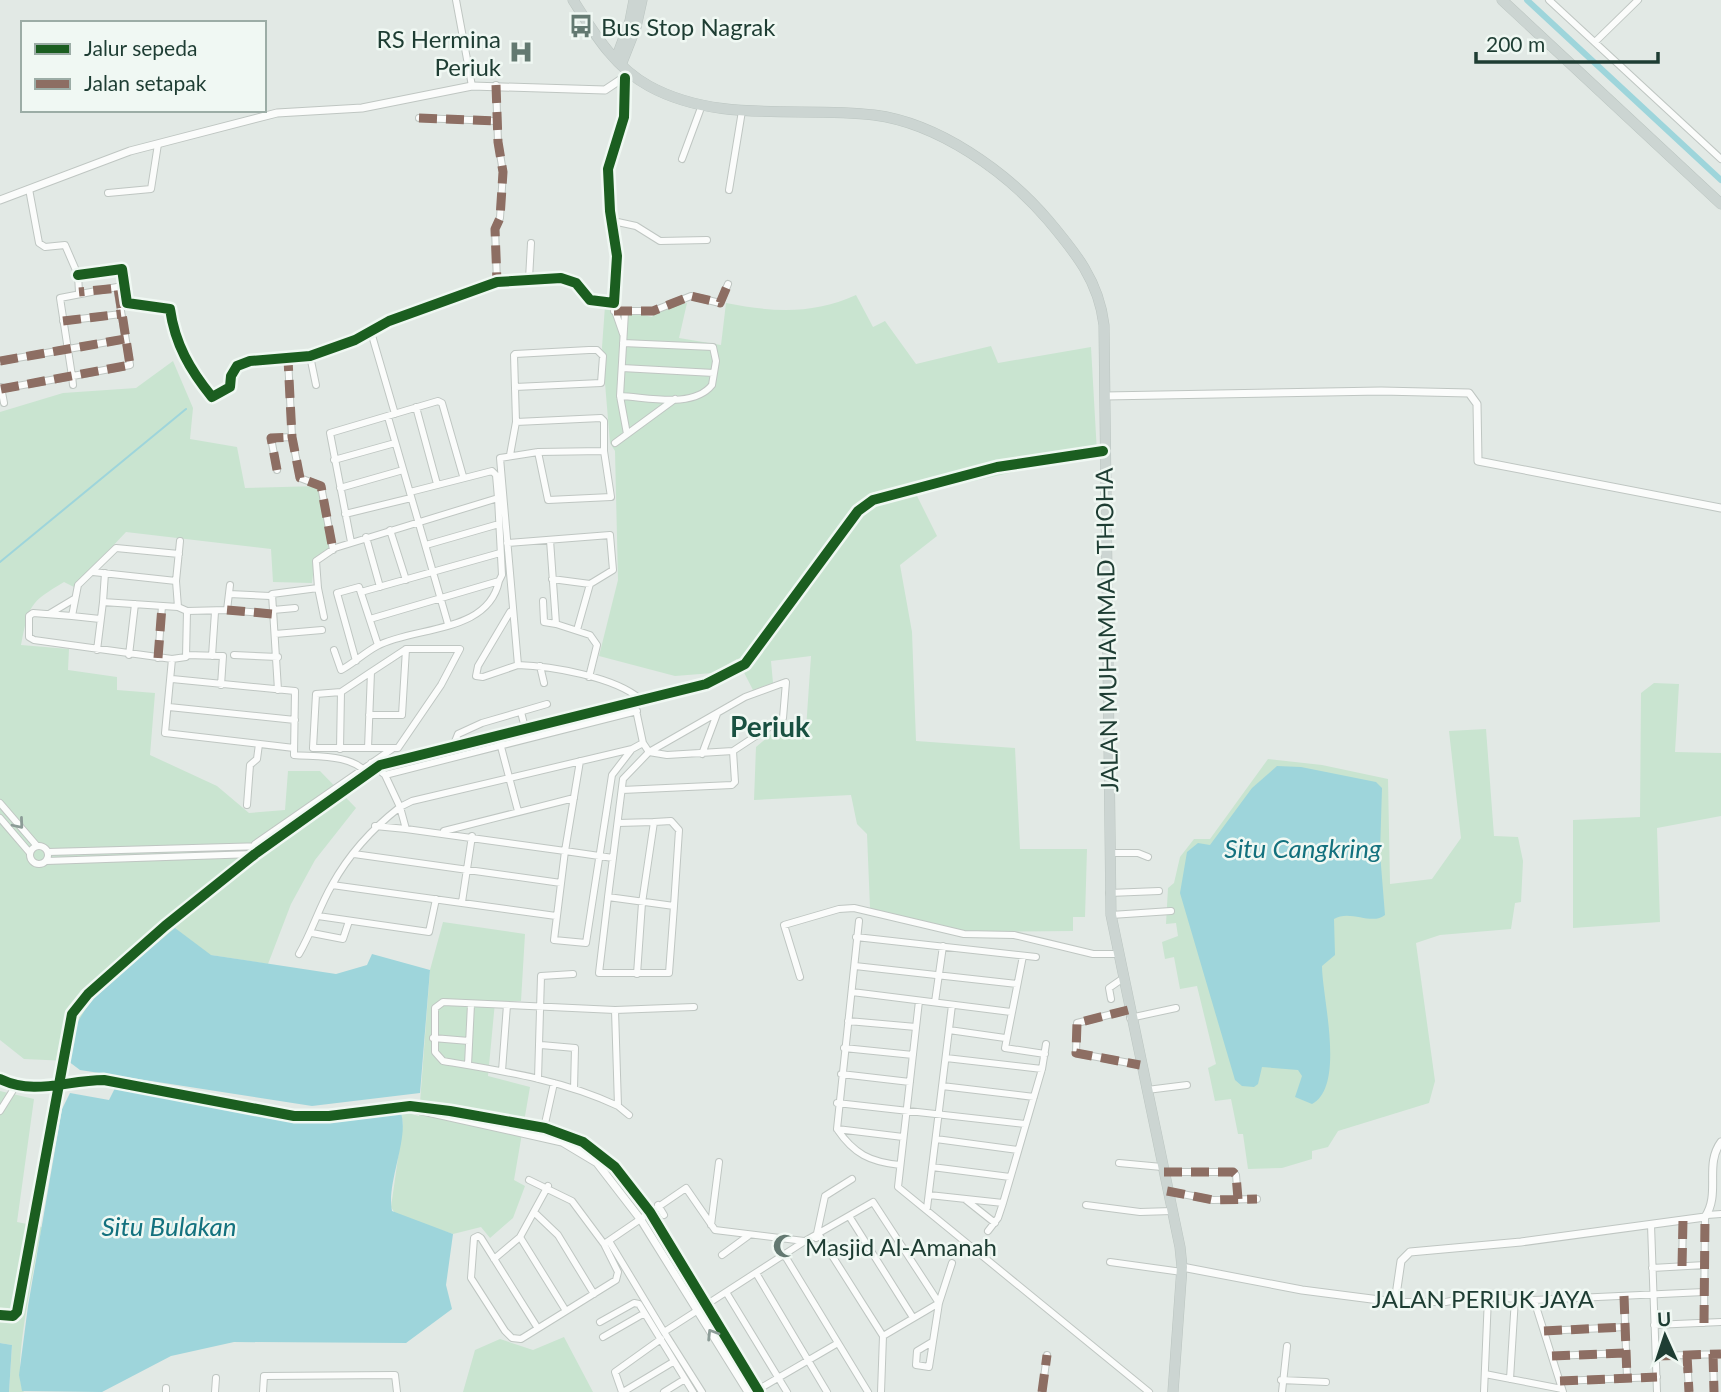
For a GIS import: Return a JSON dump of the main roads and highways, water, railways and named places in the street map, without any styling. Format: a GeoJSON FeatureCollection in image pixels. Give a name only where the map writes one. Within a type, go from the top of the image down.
{"type":"FeatureCollection","features":[{"type":"Feature","properties":{"kind":"main road","name":"JALAN MUHAMMAD THOHA"},"geometry":{"type":"LineString","coordinates":[[573,0],[627,76],[651,88],[702,105],[742,111],[895,119],[936,135],[1010,183],[1073,248],[1093,281],[1104,325],[1103,451],[1109,893],[1117,954],[1182,1270],[1173,1392]]}},
{"type":"Feature","properties":{"kind":"main road"},"geometry":{"type":"LineString","coordinates":[[619,62],[634,0]]}},
{"type":"Feature","properties":{"kind":"main road"},"geometry":{"type":"LineString","coordinates":[[619,62],[636,27],[642,0]]}},
{"type":"Feature","properties":{"kind":"main road"},"geometry":{"type":"LineString","coordinates":[[1502,0],[1721,204]]}},
{"type":"Feature","properties":{"kind":"water","name":"Situ Cangkring"},"geometry":{"type":"Polygon","coordinates":[[[1277,766],[1301,767],[1376,782],[1382,788],[1380,853],[1385,915],[1374,919],[1340,916],[1334,919],[1335,955],[1322,966],[1330,1040],[1328,1079],[1322,1094],[1312,1104],[1295,1097],[1302,1076],[1298,1070],[1262,1067],[1258,1084],[1254,1087],[1242,1086],[1235,1080],[1180,893],[1187,852],[1198,843],[1210,845],[1252,788],[1277,766]]]}},
{"type":"Feature","properties":{"kind":"water"},"geometry":{"type":"Polygon","coordinates":[[[175,928],[211,955],[336,974],[367,965],[372,954],[430,970],[420,1093],[312,1106],[80,1070],[68,1061],[77,1023],[93,997],[175,928]]]}},
{"type":"Feature","properties":{"kind":"water","name":"Situ Bulakan"},"geometry":{"type":"Polygon","coordinates":[[[115,1088],[313,1122],[400,1111],[403,1132],[392,1187],[392,1211],[453,1234],[446,1285],[452,1309],[406,1343],[234,1342],[171,1356],[102,1392],[22,1391],[19,1375],[28,1306],[62,1109],[70,1093],[109,1100],[115,1088]]]}},
{"type":"Feature","properties":{"kind":"water"},"geometry":{"type":"Polygon","coordinates":[[[0,1343],[12,1345],[9,1392],[0,1392],[0,1343]]]}},
{"type":"Feature","properties":{"kind":"waterway"},"geometry":{"type":"LineString","coordinates":[[1527,0],[1721,180]]}},
{"type":"Feature","properties":{"kind":"waterway"},"geometry":{"type":"LineString","coordinates":[[0,562],[186,409]]}},
{"type":"Feature","properties":{"kind":"place","name":"Bus Stop Nagrak"},"geometry":{"type":"Point","coordinates":[581,26]}},
{"type":"Feature","properties":{"kind":"place","name":"RS Hermina Periuk"},"geometry":{"type":"Point","coordinates":[521,52]}},
{"type":"Feature","properties":{"kind":"place","name":"Masjid Al-Amanah"},"geometry":{"type":"Point","coordinates":[785,1246]}},
{"type":"Feature","properties":{"kind":"district","name":"Periuk"},"geometry":{"type":"Point","coordinates":[770,726]}}]}
